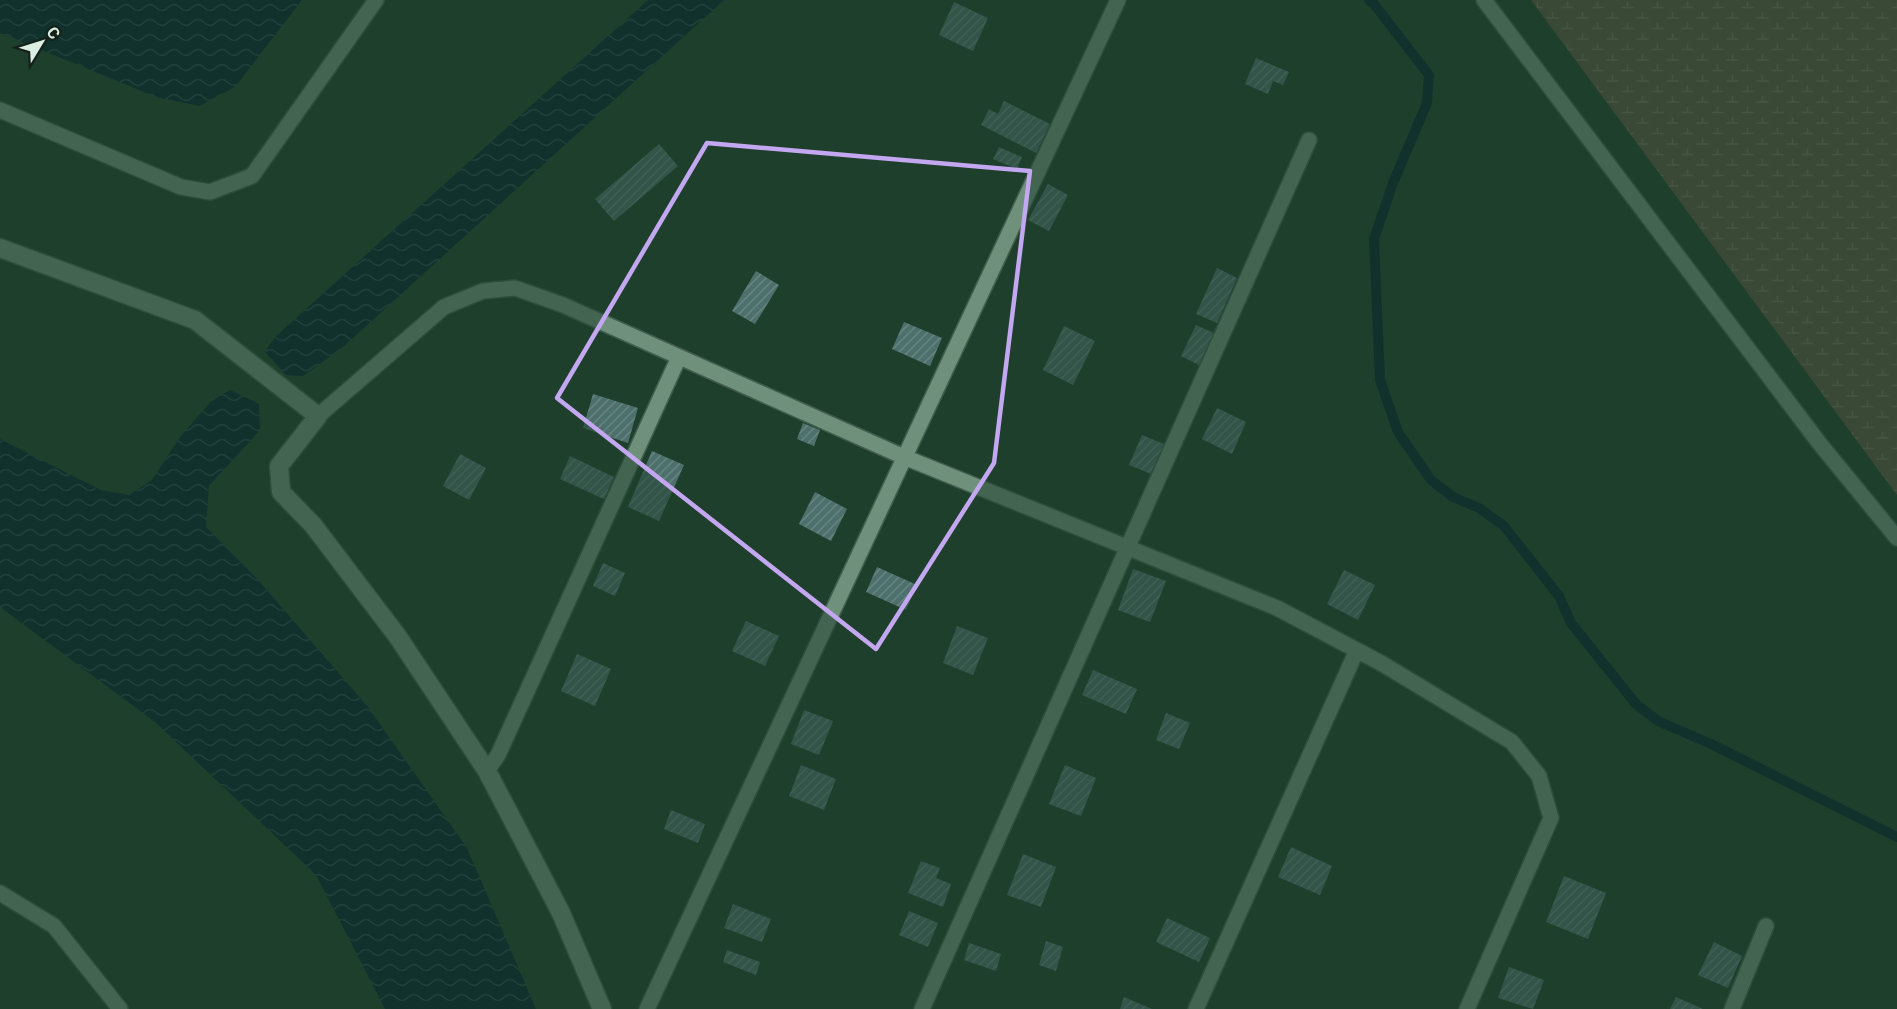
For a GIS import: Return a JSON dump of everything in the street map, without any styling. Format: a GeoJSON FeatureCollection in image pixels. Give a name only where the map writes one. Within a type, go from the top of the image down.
{"type":"FeatureCollection","features":[{"type":"Feature","properties":{"kind":"street"},"geometry":{"type":"LineString","coordinates":[[0,248],[195,320],[318,416],[279,466],[281,492],[313,525],[398,637],[487,771],[561,913],[602,1009]]}},
{"type":"Feature","properties":{"kind":"lane"},"geometry":{"type":"LineString","coordinates":[[0,110],[181,187],[210,192],[252,176],[376,0]]}},
{"type":"Feature","properties":{"kind":"lane"},"geometry":{"type":"LineString","coordinates":[[647,1009],[1118,0]]}},
{"type":"Feature","properties":{"kind":"lane"},"geometry":{"type":"LineString","coordinates":[[1484,0],[1820,444],[1897,538]]}},
{"type":"Feature","properties":{"kind":"lane"},"geometry":{"type":"LineString","coordinates":[[922,1009],[1309,140]]}},
{"type":"Feature","properties":{"kind":"lane"},"geometry":{"type":"LineString","coordinates":[[318,416],[444,307],[483,291],[515,288],[563,305],[904,457],[1277,608],[1357,650],[1512,742],[1539,776],[1551,818],[1467,1009]]}},
{"type":"Feature","properties":{"kind":"lane"},"geometry":{"type":"LineString","coordinates":[[487,771],[498,755],[679,357]]}},
{"type":"Feature","properties":{"kind":"lane"},"geometry":{"type":"LineString","coordinates":[[1196,1009],[1357,650]]}},
{"type":"Feature","properties":{"kind":"lane"},"geometry":{"type":"LineString","coordinates":[[0,893],[54,926],[120,1009]]}},
{"type":"Feature","properties":{"kind":"lane"},"geometry":{"type":"LineString","coordinates":[[1732,1009],[1766,927]]}},
{"type":"Feature","properties":{"kind":"highlighted area"},"geometry":{"type":"Polygon","coordinates":[[[707,143],[1030,171],[994,463],[876,649],[557,398],[707,143]]]}},
{"type":"Feature","properties":{"kind":"green space"},"geometry":{"type":"Polygon","coordinates":[[[1531,0],[1897,0],[1897,495],[1531,0]]]}},
{"type":"Feature","properties":{"kind":"water"},"geometry":{"type":"Polygon","coordinates":[[[0,0],[302,0],[235,87],[199,106],[156,97],[0,33],[0,0]]]}},
{"type":"Feature","properties":{"kind":"water"},"geometry":{"type":"Polygon","coordinates":[[[648,0],[724,0],[342,348],[303,376],[286,375],[265,352],[275,337],[648,0]]]}},
{"type":"Feature","properties":{"kind":"water"},"geometry":{"type":"Polygon","coordinates":[[[230,390],[259,404],[260,430],[209,486],[206,527],[260,582],[368,707],[467,848],[536,1009],[385,1009],[316,875],[155,722],[0,607],[0,439],[101,490],[129,495],[152,480],[180,437],[212,400],[230,390]]]}},
{"type":"Feature","properties":{"kind":"building"},"geometry":{"type":"Polygon","coordinates":[[[954,2],[988,18],[973,51],[939,35],[954,2]]]}},
{"type":"Feature","properties":{"kind":"building"},"geometry":{"type":"Polygon","coordinates":[[[1256,58],[1289,72],[1283,85],[1273,81],[1268,94],[1245,84],[1256,58]]]}},
{"type":"Feature","properties":{"kind":"building"},"geometry":{"type":"Polygon","coordinates":[[[1004,101],[1050,124],[1036,153],[981,125],[989,109],[998,114],[1004,101]]]}},
{"type":"Feature","properties":{"kind":"building"},"geometry":{"type":"Polygon","coordinates":[[[659,144],[678,166],[614,221],[595,199],[659,144]]]}},
{"type":"Feature","properties":{"kind":"building"},"geometry":{"type":"Polygon","coordinates":[[[999,147],[1022,157],[1017,169],[993,159],[999,147]]]}},
{"type":"Feature","properties":{"kind":"building"},"geometry":{"type":"Polygon","coordinates":[[[1048,184],[1068,195],[1049,231],[1028,220],[1048,184]]]}},
{"type":"Feature","properties":{"kind":"building"},"geometry":{"type":"Polygon","coordinates":[[[1217,268],[1237,278],[1217,323],[1196,314],[1217,268]]]}},
{"type":"Feature","properties":{"kind":"building"},"geometry":{"type":"Polygon","coordinates":[[[756,271],[779,285],[755,324],[732,311],[756,271]]]}},
{"type":"Feature","properties":{"kind":"building"},"geometry":{"type":"Polygon","coordinates":[[[904,322],[942,338],[930,366],[892,349],[904,322]]]}},
{"type":"Feature","properties":{"kind":"building"},"geometry":{"type":"Polygon","coordinates":[[[1196,325],[1214,333],[1199,365],[1181,356],[1196,325]]]}},
{"type":"Feature","properties":{"kind":"building"},"geometry":{"type":"Polygon","coordinates":[[[1064,326],[1095,341],[1073,385],[1043,370],[1064,326]]]}},
{"type":"Feature","properties":{"kind":"building"},"geometry":{"type":"Polygon","coordinates":[[[593,394],[638,408],[628,443],[583,428],[593,394]]]}},
{"type":"Feature","properties":{"kind":"building"},"geometry":{"type":"Polygon","coordinates":[[[1217,408],[1246,422],[1232,454],[1202,439],[1217,408]]]}},
{"type":"Feature","properties":{"kind":"building"},"geometry":{"type":"Polygon","coordinates":[[[803,423],[820,430],[814,446],[797,439],[803,423]]]}},
{"type":"Feature","properties":{"kind":"building"},"geometry":{"type":"Polygon","coordinates":[[[1142,435],[1164,444],[1151,474],[1129,465],[1142,435]]]}},
{"type":"Feature","properties":{"kind":"building"},"geometry":{"type":"Polygon","coordinates":[[[652,451],[684,465],[659,521],[628,507],[652,451]]]}},
{"type":"Feature","properties":{"kind":"building"},"geometry":{"type":"Polygon","coordinates":[[[460,454],[486,468],[469,500],[443,486],[460,454]]]}},
{"type":"Feature","properties":{"kind":"building"},"geometry":{"type":"Polygon","coordinates":[[[570,456],[614,477],[604,499],[560,479],[570,456]]]}},
{"type":"Feature","properties":{"kind":"building"},"geometry":{"type":"Polygon","coordinates":[[[815,492],[847,509],[831,541],[799,524],[815,492]]]}},
{"type":"Feature","properties":{"kind":"building"},"geometry":{"type":"Polygon","coordinates":[[[603,563],[625,573],[615,596],[593,586],[603,563]]]}},
{"type":"Feature","properties":{"kind":"building"},"geometry":{"type":"Polygon","coordinates":[[[877,567],[917,585],[906,610],[866,592],[877,567]]]}},
{"type":"Feature","properties":{"kind":"building"},"geometry":{"type":"Polygon","coordinates":[[[1133,569],[1166,581],[1150,622],[1118,610],[1133,569]]]}},
{"type":"Feature","properties":{"kind":"building"},"geometry":{"type":"Polygon","coordinates":[[[1344,570],[1375,585],[1358,620],[1327,604],[1344,570]]]}},
{"type":"Feature","properties":{"kind":"building"},"geometry":{"type":"Polygon","coordinates":[[[746,621],[779,636],[765,666],[732,651],[746,621]]]}},
{"type":"Feature","properties":{"kind":"building"},"geometry":{"type":"Polygon","coordinates":[[[957,626],[988,638],[973,675],[943,663],[957,626]]]}},
{"type":"Feature","properties":{"kind":"building"},"geometry":{"type":"Polygon","coordinates":[[[577,654],[611,669],[595,706],[561,691],[577,654]]]}},
{"type":"Feature","properties":{"kind":"building"},"geometry":{"type":"Polygon","coordinates":[[[1093,670],[1137,689],[1126,714],[1082,695],[1093,670]]]}},
{"type":"Feature","properties":{"kind":"building"},"geometry":{"type":"Polygon","coordinates":[[[804,710],[833,721],[819,755],[791,744],[804,710]]]}},
{"type":"Feature","properties":{"kind":"building"},"geometry":{"type":"Polygon","coordinates":[[[1166,713],[1190,723],[1179,749],[1156,740],[1166,713]]]}},
{"type":"Feature","properties":{"kind":"building"},"geometry":{"type":"Polygon","coordinates":[[[801,765],[836,779],[824,810],[789,796],[801,765]]]}},
{"type":"Feature","properties":{"kind":"building"},"geometry":{"type":"Polygon","coordinates":[[[1065,765],[1096,778],[1081,816],[1049,804],[1065,765]]]}},
{"type":"Feature","properties":{"kind":"building"},"geometry":{"type":"Polygon","coordinates":[[[671,810],[705,824],[698,843],[664,829],[671,810]]]}},
{"type":"Feature","properties":{"kind":"building"},"geometry":{"type":"Polygon","coordinates":[[[1291,847],[1332,866],[1320,895],[1278,877],[1291,847]]]}},
{"type":"Feature","properties":{"kind":"building"},"geometry":{"type":"Polygon","coordinates":[[[1023,854],[1056,867],[1041,907],[1007,895],[1023,854]]]}},
{"type":"Feature","properties":{"kind":"building"},"geometry":{"type":"Polygon","coordinates":[[[921,861],[940,868],[936,878],[951,884],[943,907],[908,893],[921,861]]]}},
{"type":"Feature","properties":{"kind":"building"},"geometry":{"type":"Polygon","coordinates":[[[1564,876],[1606,893],[1588,939],[1546,922],[1564,876]]]}},
{"type":"Feature","properties":{"kind":"building"},"geometry":{"type":"Polygon","coordinates":[[[733,904],[771,919],[762,942],[724,928],[733,904]]]}},
{"type":"Feature","properties":{"kind":"building"},"geometry":{"type":"Polygon","coordinates":[[[909,911],[938,923],[928,947],[899,935],[909,911]]]}},
{"type":"Feature","properties":{"kind":"building"},"geometry":{"type":"Polygon","coordinates":[[[1167,918],[1210,938],[1199,962],[1156,942],[1167,918]]]}},
{"type":"Feature","properties":{"kind":"building"},"geometry":{"type":"Polygon","coordinates":[[[1046,941],[1063,947],[1056,971],[1039,965],[1046,941]]]}},
{"type":"Feature","properties":{"kind":"building"},"geometry":{"type":"Polygon","coordinates":[[[1714,942],[1742,956],[1728,988],[1698,975],[1714,942]]]}},
{"type":"Feature","properties":{"kind":"building"},"geometry":{"type":"Polygon","coordinates":[[[969,943],[1001,954],[996,971],[964,960],[969,943]]]}},
{"type":"Feature","properties":{"kind":"building"},"geometry":{"type":"Polygon","coordinates":[[[727,950],[760,962],[756,975],[723,962],[727,950]]]}},
{"type":"Feature","properties":{"kind":"building"},"geometry":{"type":"Polygon","coordinates":[[[1509,967],[1544,980],[1533,1009],[1498,998],[1509,967]]]}},
{"type":"Feature","properties":{"kind":"building"},"geometry":{"type":"Polygon","coordinates":[[[1124,997],[1152,1009],[1120,1009],[1124,997]]]}},
{"type":"Feature","properties":{"kind":"building"},"geometry":{"type":"Polygon","coordinates":[[[1676,997],[1703,1009],[1670,1009],[1676,997]]]}},
{"type":"Feature","properties":{"kind":"waterway"},"geometry":{"type":"LineString","coordinates":[[1369,0],[1429,75],[1427,103],[1393,183],[1374,239],[1380,380],[1398,432],[1431,480],[1453,497],[1479,508],[1504,526],[1559,596],[1571,623],[1636,704],[1658,721],[1711,744],[1897,837]]}}]}
